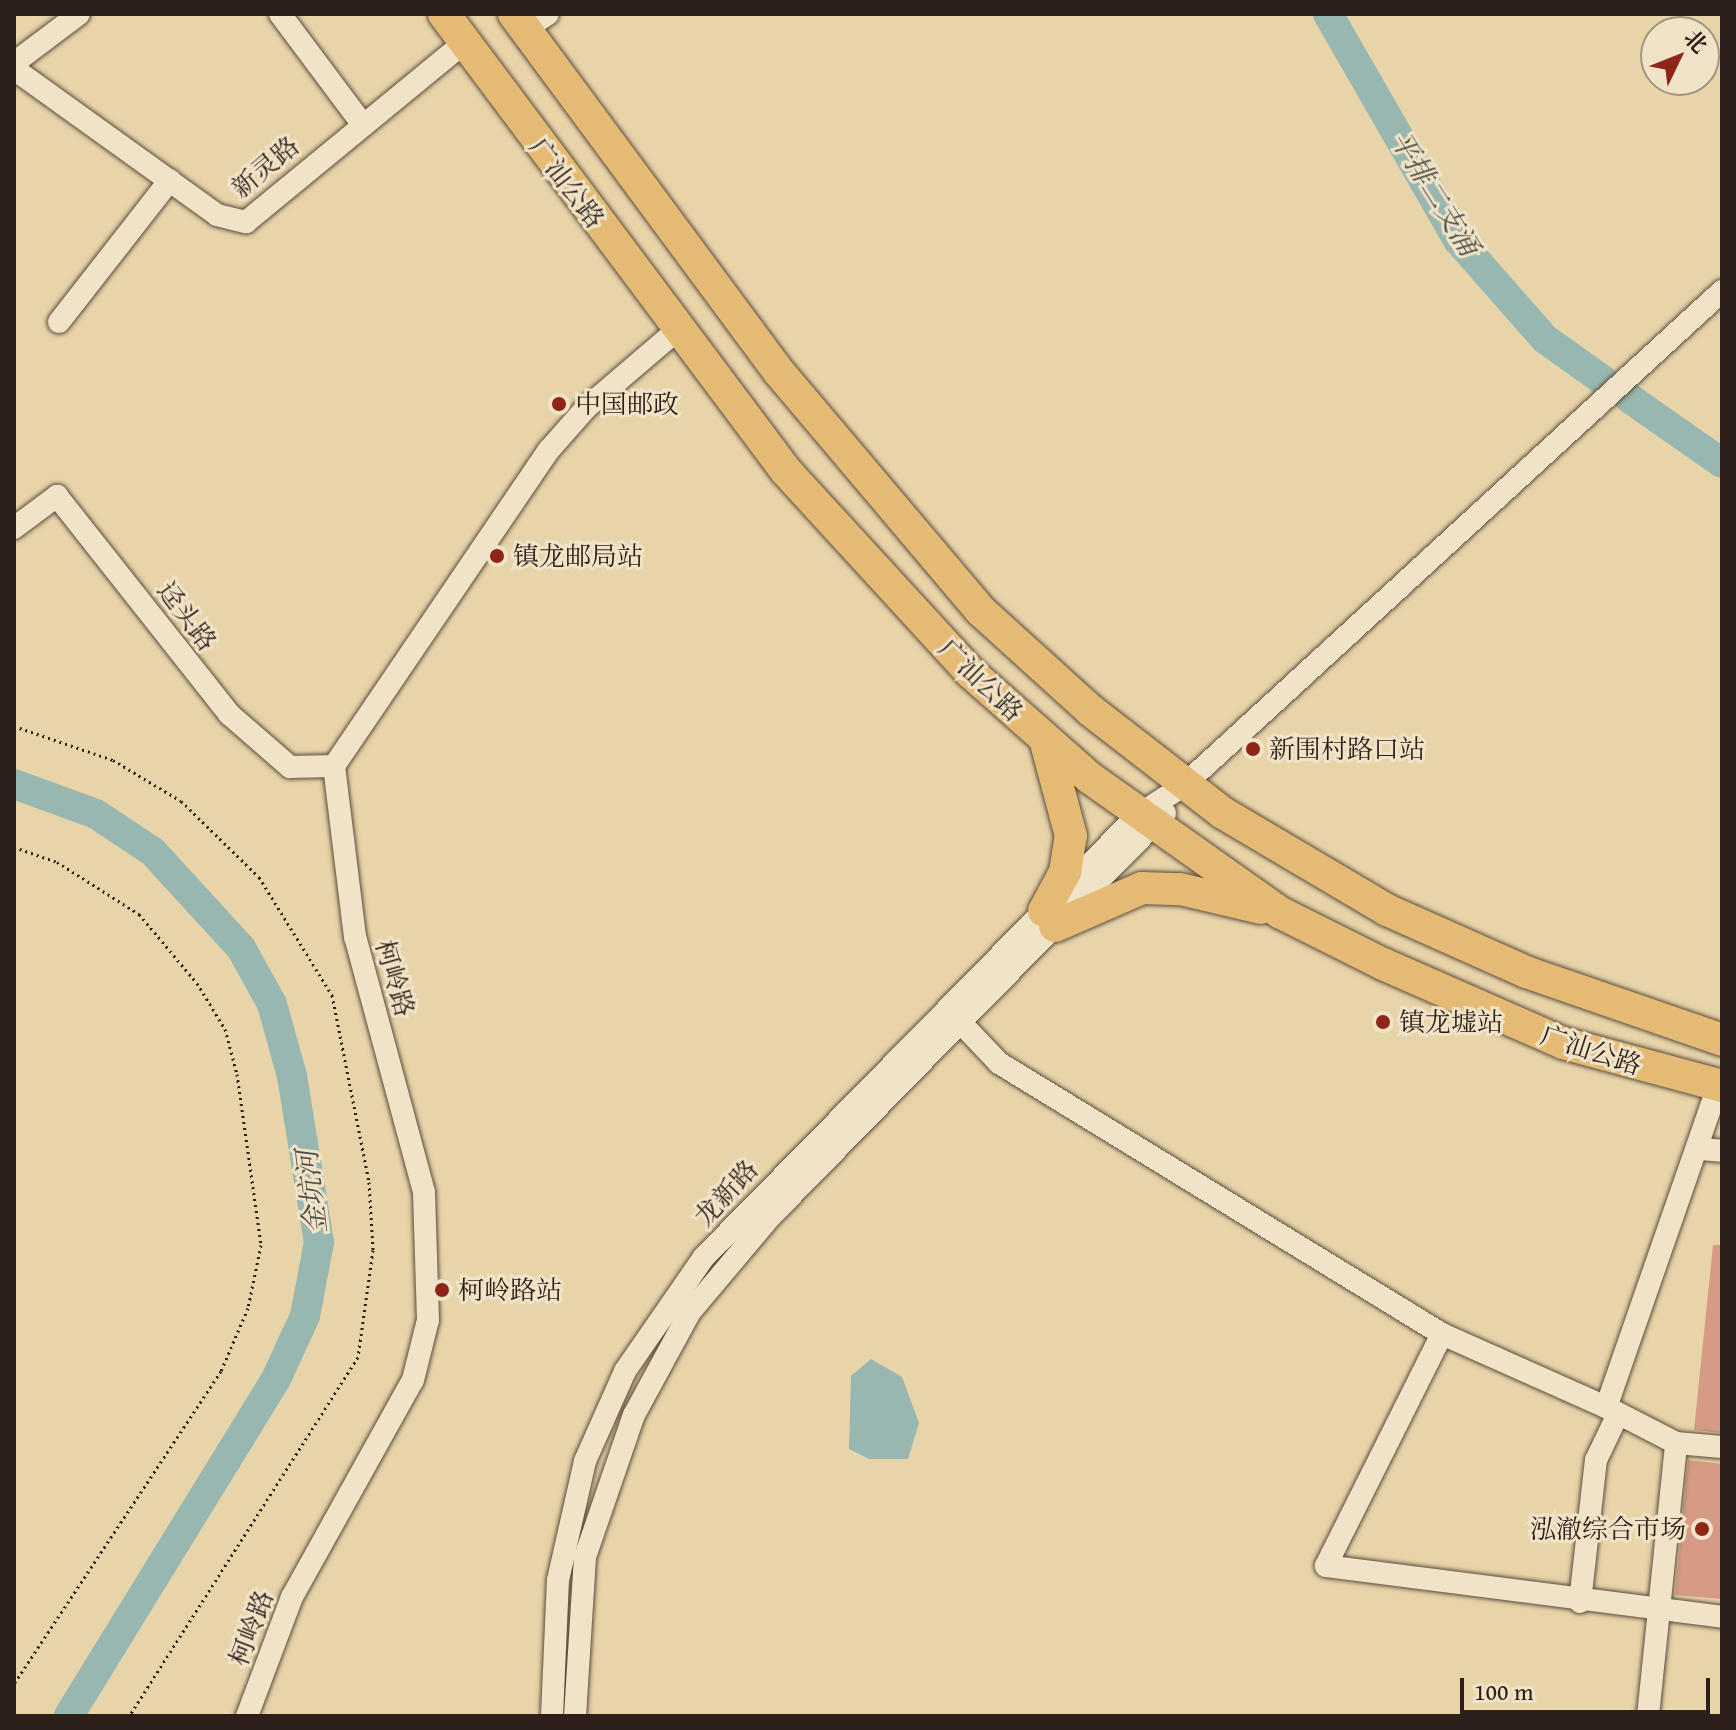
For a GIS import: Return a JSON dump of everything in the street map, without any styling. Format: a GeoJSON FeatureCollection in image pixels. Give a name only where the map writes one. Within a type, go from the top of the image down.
{"type":"FeatureCollection","features":[{"type":"Feature","properties":{"kind":"highway","name":"广汕公路"},"geometry":{"type":"LineString","coordinates":[[444,14],[676,331],[844,539],[943,645],[1044,740],[1146,822],[1281,913],[1383,964],[1563,1043],[1721,1087]]}},
{"type":"Feature","properties":{"kind":"highway","name":"广汕公路"},"geometry":{"type":"LineString","coordinates":[[529,19],[779,372],[981,611],[1183,786],[1265,842],[1406,919],[1625,1007],[1722,1040]]}},
{"type":"Feature","properties":{"kind":"highway"},"geometry":{"type":"LineString","coordinates":[[943,645],[981,611]]}},
{"type":"Feature","properties":{"kind":"highway"},"geometry":{"type":"LineString","coordinates":[[1044,740],[1071,836],[1065,872],[1050,919]]}},
{"type":"Feature","properties":{"kind":"highway"},"geometry":{"type":"LineString","coordinates":[[1050,919],[1124,892],[1163,886],[1281,913]]}},
{"type":"Feature","properties":{"kind":"highway"},"geometry":{"type":"LineString","coordinates":[[1383,964],[1406,919]]}},
{"type":"Feature","properties":{"kind":"highway"},"geometry":{"type":"LineString","coordinates":[[1625,1007],[1722,1022]]}},
{"type":"Feature","properties":{"kind":"street"},"geometry":{"type":"LineString","coordinates":[[14,63],[79,14]]}},
{"type":"Feature","properties":{"kind":"street"},"geometry":{"type":"LineString","coordinates":[[280,14],[360,121]]}},
{"type":"Feature","properties":{"kind":"street","name":"新灵路"},"geometry":{"type":"LineString","coordinates":[[14,69],[217,215],[246,222],[360,121],[465,42]]}},
{"type":"Feature","properties":{"kind":"street"},"geometry":{"type":"LineString","coordinates":[[59,322],[170,180]]}},
{"type":"Feature","properties":{"kind":"street","name":"龙新路"},"geometry":{"type":"LineString","coordinates":[[552,1716],[552,1636],[576,1494],[607,1407],[644,1339],[734,1224],[1183,786],[1722,291]]}},
{"type":"Feature","properties":{"kind":"street"},"geometry":{"type":"LineString","coordinates":[[334,766],[549,450],[586,408],[676,331]]}},
{"type":"Feature","properties":{"kind":"street","name":"迳头路"},"geometry":{"type":"LineString","coordinates":[[14,528],[57,496],[229,714],[290,767],[334,766]]}},
{"type":"Feature","properties":{"kind":"street","name":"柯岭路"},"geometry":{"type":"LineString","coordinates":[[247,1716],[292,1597],[413,1380],[428,1320],[424,1192],[355,937],[334,766]]}},
{"type":"Feature","properties":{"kind":"street","name":"龙新路"},"geometry":{"type":"LineString","coordinates":[[575,1716],[585,1557],[613,1465],[653,1377],[723,1270],[960,1022],[1050,919]]}},
{"type":"Feature","properties":{"kind":"street"},"geometry":{"type":"LineString","coordinates":[[960,1022],[999,1063],[1442,1334],[1676,1443],[1722,1447]]}},
{"type":"Feature","properties":{"kind":"street"},"geometry":{"type":"LineString","coordinates":[[1580,1602],[1596,1460],[1711,1150],[1721,1087]]}},
{"type":"Feature","properties":{"kind":"street"},"geometry":{"type":"LineString","coordinates":[[1442,1334],[1326,1566],[1657,1613],[1722,1617]]}},
{"type":"Feature","properties":{"kind":"street"},"geometry":{"type":"LineString","coordinates":[[1648,1716],[1676,1443]]}},
{"type":"Feature","properties":{"kind":"path"},"geometry":{"type":"LineString","coordinates":[[14,726],[113,760],[168,793],[217,829],[259,877],[332,995],[369,1182],[373,1250],[358,1357],[129,1716]]}},
{"type":"Feature","properties":{"kind":"path"},"geometry":{"type":"LineString","coordinates":[[14,847],[57,862],[139,914],[197,983],[233,1059],[261,1216],[257,1276],[221,1371],[14,1684]]}},
{"type":"Feature","properties":{"kind":"water"},"geometry":{"type":"Polygon","coordinates":[[[871,1359],[902,1377],[919,1423],[908,1459],[869,1459],[849,1449],[851,1376],[871,1359]]]}},
{"type":"Feature","properties":{"kind":"building"},"geometry":{"type":"Polygon","coordinates":[[[1713,1245],[1722,1245],[1722,1433],[1694,1430],[1713,1245]]]}},
{"type":"Feature","properties":{"kind":"building","name":"泓澈综合市场"},"geometry":{"type":"Polygon","coordinates":[[[1688,1460],[1722,1464],[1722,1599],[1675,1595],[1688,1460]]]}},
{"type":"Feature","properties":{"kind":"waterway","name":"平排二支涌"},"geometry":{"type":"LineString","coordinates":[[1328,14],[1458,240],[1545,339],[1604,381]]}},
{"type":"Feature","properties":{"kind":"waterway","name":"平排二支涌"},"geometry":{"type":"LineString","coordinates":[[1629,398],[1722,463]]}},
{"type":"Feature","properties":{"kind":"waterway","name":"金坑河"},"geometry":{"type":"LineString","coordinates":[[14,784],[96,814],[153,852],[241,948],[272,1004],[292,1076],[319,1242],[305,1316],[276,1379],[69,1716]]}},
{"type":"Feature","properties":{"kind":"place","name":"中国邮政"},"geometry":{"type":"Point","coordinates":[559,404]}},
{"type":"Feature","properties":{"kind":"place","name":"镇龙邮局站"},"geometry":{"type":"Point","coordinates":[497,556]}},
{"type":"Feature","properties":{"kind":"place","name":"新围村路口站"},"geometry":{"type":"Point","coordinates":[1253,749]}},
{"type":"Feature","properties":{"kind":"place","name":"镇龙墟站"},"geometry":{"type":"Point","coordinates":[1383,1022]}},
{"type":"Feature","properties":{"kind":"place","name":"柯岭路站"},"geometry":{"type":"Point","coordinates":[442,1290]}},
{"type":"Feature","properties":{"kind":"place","name":"泓澈综合市场"},"geometry":{"type":"Point","coordinates":[1702,1529]}}]}
